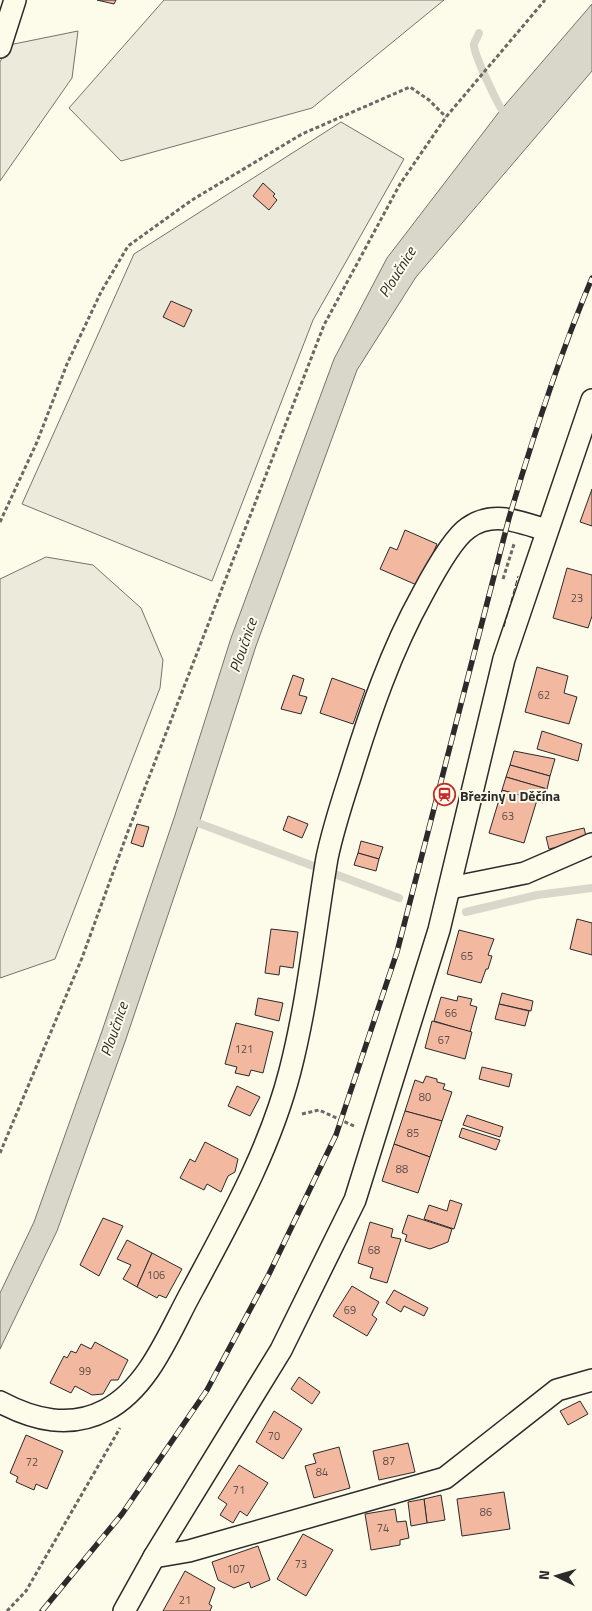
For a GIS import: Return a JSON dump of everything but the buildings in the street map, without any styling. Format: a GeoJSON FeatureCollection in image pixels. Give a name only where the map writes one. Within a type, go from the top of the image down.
{"type":"FeatureCollection","features":[{"type":"Feature","properties":{"kind":"street"},"geometry":{"type":"LineString","coordinates":[[0,47],[16,0]]}},
{"type":"Feature","properties":{"kind":"street"},"geometry":{"type":"LineString","coordinates":[[124,1611],[154,1557],[281,1350],[355,1200],[440,930],[504,659],[546,530],[592,400]]}},
{"type":"Feature","properties":{"kind":"street"},"geometry":{"type":"LineString","coordinates":[[8,1406],[39,1419],[65,1421],[85,1419],[107,1410],[131,1392],[152,1364],[250,1182],[272,1128],[290,1073],[302,1020],[332,834],[361,741],[390,662],[437,567],[467,528],[489,519],[509,518],[546,530]]}},
{"type":"Feature","properties":{"kind":"street"},"geometry":{"type":"LineString","coordinates":[[450,888],[525,873],[592,844]]}},
{"type":"Feature","properties":{"kind":"street"},"geometry":{"type":"LineString","coordinates":[[154,1557],[189,1551],[445,1478],[557,1390],[592,1380]]}},
{"type":"Feature","properties":{"kind":"path"},"geometry":{"type":"LineString","coordinates":[[0,1153],[82,958],[127,834],[324,325],[400,184],[446,117],[545,0]]}},
{"type":"Feature","properties":{"kind":"path"},"geometry":{"type":"LineString","coordinates":[[0,522],[37,442],[67,364],[101,292],[128,246],[192,200],[302,134],[387,96],[410,87],[429,100],[446,117]]}},
{"type":"Feature","properties":{"kind":"path"},"geometry":{"type":"LineString","coordinates":[[503,579],[521,522]]}},
{"type":"Feature","properties":{"kind":"path"},"geometry":{"type":"LineString","coordinates":[[272,1128],[304,1112],[319,1110],[375,1136]]}},
{"type":"Feature","properties":{"kind":"path"},"geometry":{"type":"LineString","coordinates":[[7,1611],[26,1591],[72,1508],[119,1430],[131,1392]]}},
{"type":"Feature","properties":{"kind":"shaded area"},"geometry":{"type":"Polygon","coordinates":[[[164,0],[444,0],[312,108],[121,161],[69,108],[164,0]]]}},
{"type":"Feature","properties":{"kind":"shaded area"},"geometry":{"type":"Polygon","coordinates":[[[78,31],[72,78],[0,181],[0,62],[9,45],[78,31]]]}},
{"type":"Feature","properties":{"kind":"shaded area"},"geometry":{"type":"Polygon","coordinates":[[[341,122],[404,159],[313,320],[212,581],[22,504],[134,254],[341,122]]]}},
{"type":"Feature","properties":{"kind":"shaded area"},"geometry":{"type":"Polygon","coordinates":[[[46,557],[93,565],[141,608],[163,660],[160,688],[55,959],[0,978],[0,579],[46,557]]]}},
{"type":"Feature","properties":{"kind":"water","name":"Ploučnice"},"geometry":{"type":"Polygon","coordinates":[[[592,4],[592,71],[416,277],[357,370],[256,646],[126,1039],[57,1231],[0,1349],[0,1293],[34,1222],[102,1031],[175,815],[231,638],[334,359],[387,258],[499,112],[592,4]]]}},
{"type":"Feature","properties":{"kind":"waterway"},"geometry":{"type":"LineString","coordinates":[[479,33],[474,44],[475,50],[493,93],[507,118]]}},
{"type":"Feature","properties":{"kind":"waterway"},"geometry":{"type":"LineString","coordinates":[[190,820],[399,898]]}},
{"type":"Feature","properties":{"kind":"waterway"},"geometry":{"type":"LineString","coordinates":[[466,912],[537,895],[592,888]]}},
{"type":"Feature","properties":{"kind":"railway"},"geometry":{"type":"LineString","coordinates":[[42,1611],[122,1514],[207,1390],[269,1274],[336,1135],[397,952],[509,518],[527,457],[568,337],[592,278]]}},
{"type":"Feature","properties":{"kind":"fence"},"geometry":{"type":"LineString","coordinates":[[504,627],[518,576]]}},
{"type":"Feature","properties":{"kind":"place","name":"Březiny u Děčína"},"geometry":{"type":"Point","coordinates":[444,795]}}]}
